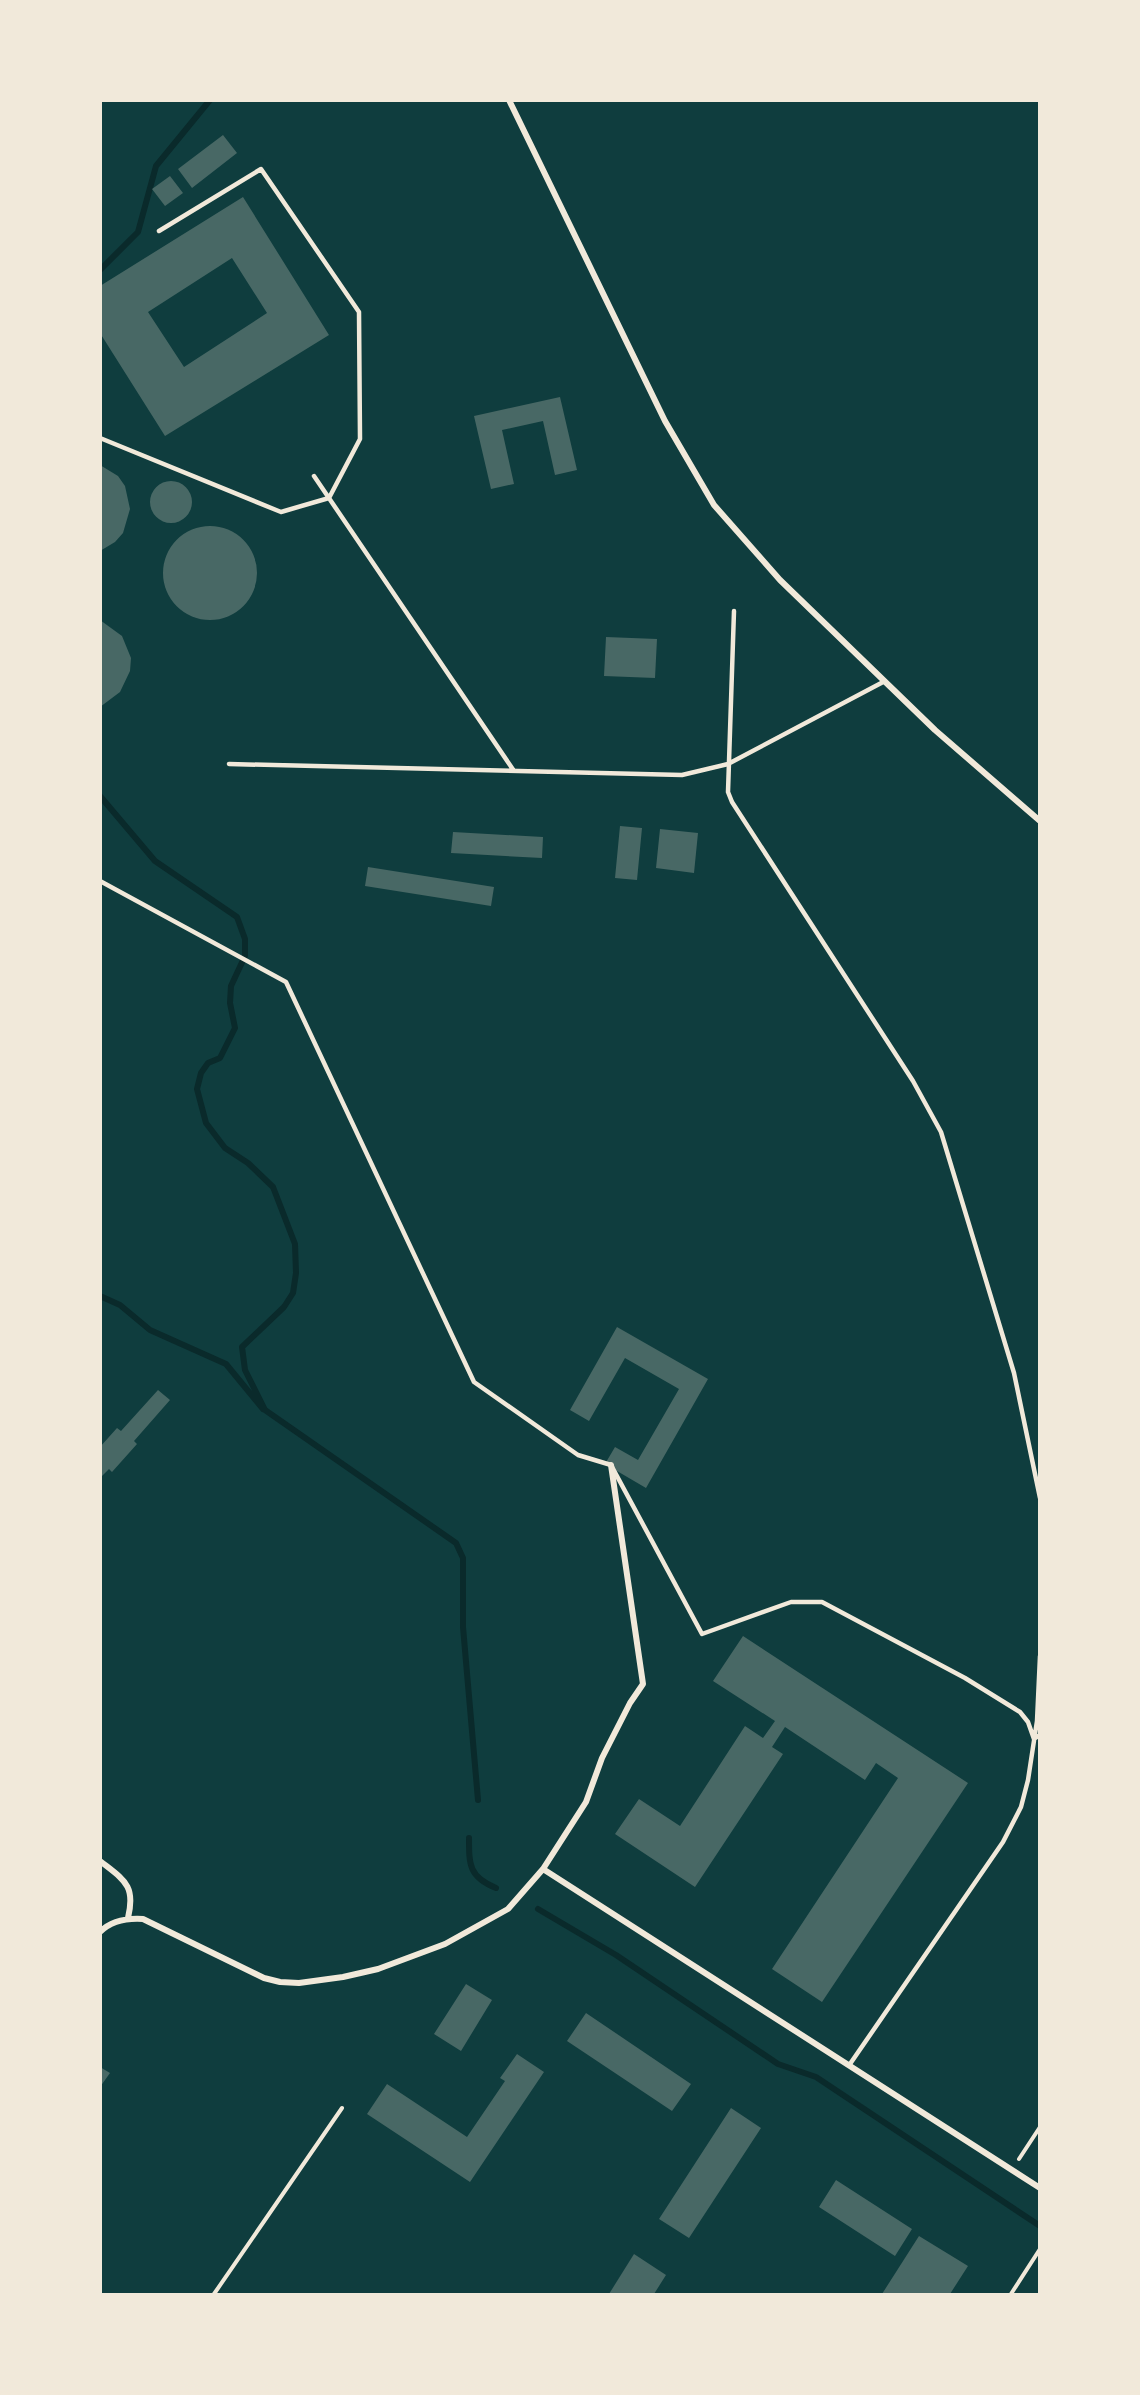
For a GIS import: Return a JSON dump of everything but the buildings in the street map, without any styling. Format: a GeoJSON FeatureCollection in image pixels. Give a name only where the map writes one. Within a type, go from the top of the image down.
{"type":"FeatureCollection","features":[{"type":"Feature","properties":{"kind":"street"},"geometry":{"type":"LineString","coordinates":[[509,100],[664,421],[714,505],[757,555],[935,730],[1040,821]]}},
{"type":"Feature","properties":{"kind":"street"},"geometry":{"type":"LineString","coordinates":[[100,1932],[116,1921],[128,1918],[143,1919],[161,1925],[264,1978],[299,1983],[322,1981],[378,1969],[445,1944],[508,1909],[543,1869],[586,1802],[602,1758],[630,1703],[644,1684],[611,1466]]}},
{"type":"Feature","properties":{"kind":"street"},"geometry":{"type":"LineString","coordinates":[[100,1861],[126,1882],[131,1893],[128,1918]]}},
{"type":"Feature","properties":{"kind":"street"},"geometry":{"type":"LineString","coordinates":[[543,1869],[1040,2188]]}},
{"type":"Feature","properties":{"kind":"lane"},"geometry":{"type":"LineString","coordinates":[[100,438],[281,512],[329,498],[360,439],[359,312],[261,169],[159,231]]}},
{"type":"Feature","properties":{"kind":"lane"},"geometry":{"type":"LineString","coordinates":[[314,476],[514,771]]}},
{"type":"Feature","properties":{"kind":"lane"},"geometry":{"type":"LineString","coordinates":[[734,611],[728,792],[732,802],[913,1081],[940,1132],[1014,1373],[1040,1498]]}},
{"type":"Feature","properties":{"kind":"lane"},"geometry":{"type":"LineString","coordinates":[[229,764],[682,775],[728,764],[885,681]]}},
{"type":"Feature","properties":{"kind":"lane"},"geometry":{"type":"LineString","coordinates":[[100,881],[286,982],[474,1382],[578,1455],[611,1466],[702,1634],[791,1602],[822,1602],[965,1678],[1020,1712],[1028,1722],[1034,1739]]}},
{"type":"Feature","properties":{"kind":"lane"},"geometry":{"type":"LineString","coordinates":[[850,2064],[1003,1842],[1021,1807],[1034,1739],[1040,1656]]}},
{"type":"Feature","properties":{"kind":"lane"},"geometry":{"type":"LineString","coordinates":[[1034,1739],[1040,1735]]}},
{"type":"Feature","properties":{"kind":"path"},"geometry":{"type":"LineString","coordinates":[[214,2295],[342,2108]]}},
{"type":"Feature","properties":{"kind":"path"},"geometry":{"type":"LineString","coordinates":[[1012,2170],[1040,2127]]}},
{"type":"Feature","properties":{"kind":"path"},"geometry":{"type":"LineString","coordinates":[[1011,2295],[1040,2249]]}},
{"type":"Feature","properties":{"kind":"waterway"},"geometry":{"type":"LineString","coordinates":[[100,270],[138,232],[156,166],[210,100]]}},
{"type":"Feature","properties":{"kind":"waterway"},"geometry":{"type":"LineString","coordinates":[[100,796],[155,861],[237,917],[245,939],[245,956],[231,986],[230,1003],[235,1028],[220,1058],[208,1063],[201,1073],[197,1089],[206,1123],[225,1148],[248,1163],[273,1187],[295,1244],[296,1273],[293,1293],[284,1307],[242,1347],[245,1370],[265,1410],[456,1543],[463,1558],[463,1627],[478,1800]]}},
{"type":"Feature","properties":{"kind":"waterway"},"geometry":{"type":"LineString","coordinates":[[100,1296],[120,1305],[150,1330],[226,1364],[263,1409]]}},
{"type":"Feature","properties":{"kind":"waterway"},"geometry":{"type":"LineString","coordinates":[[469,1838],[472,1869],[480,1879],[496,1888]]}},
{"type":"Feature","properties":{"kind":"waterway"},"geometry":{"type":"LineString","coordinates":[[538,1909],[616,1955],[778,2064],[816,2077],[1040,2226]]}}]}
